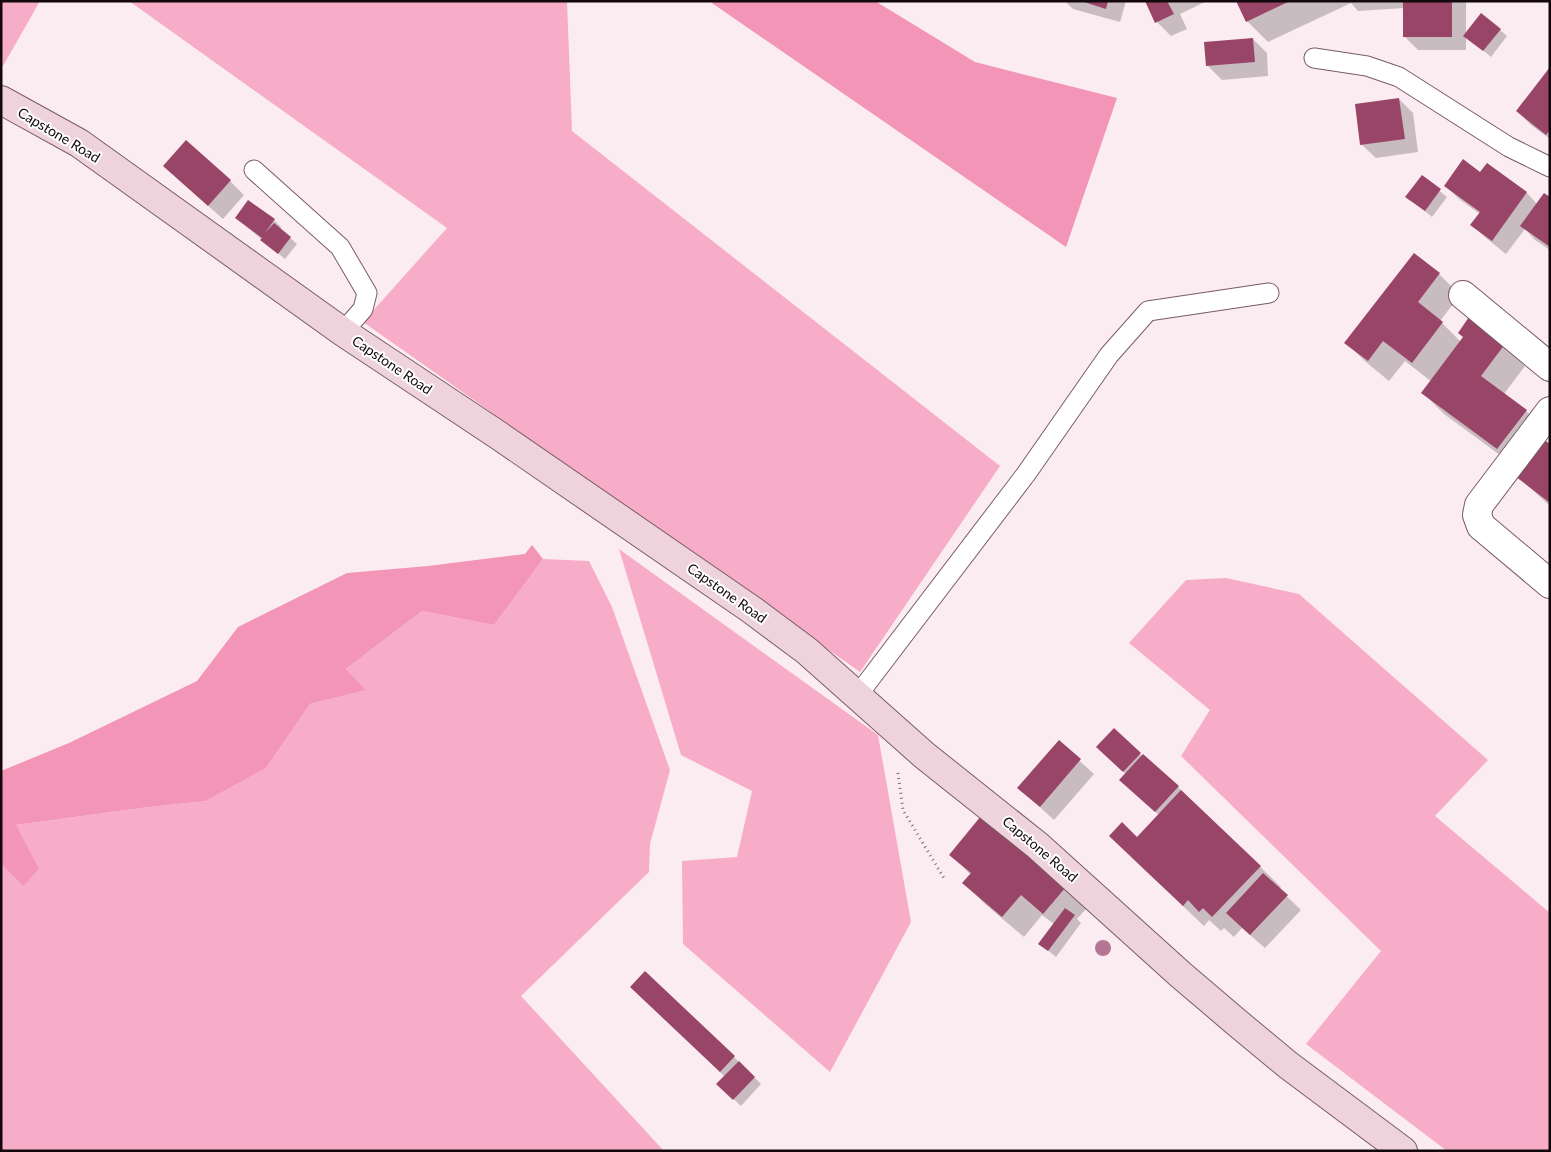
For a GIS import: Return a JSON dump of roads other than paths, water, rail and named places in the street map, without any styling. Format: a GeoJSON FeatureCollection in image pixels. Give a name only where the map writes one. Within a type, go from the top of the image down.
{"type":"FeatureCollection","features":[{"type":"Feature","properties":{"kind":"street","name":"Capstone Road"},"geometry":{"type":"LineString","coordinates":[[1,100],[79,143],[343,332],[506,440],[752,610],[807,651],[924,756],[1037,844],[1235,1021],[1288,1065],[1403,1151]]}},
{"type":"Feature","properties":{"kind":"street"},"geometry":{"type":"LineString","coordinates":[[1463,295],[1550,367]]}},
{"type":"Feature","properties":{"kind":"street"},"geometry":{"type":"LineString","coordinates":[[1550,411],[1479,505],[1478,515],[1481,526],[1550,584]]}},
{"type":"Feature","properties":{"kind":"lane"},"geometry":{"type":"LineString","coordinates":[[1314,58],[1366,66],[1399,77],[1509,147],[1550,167]]}},
{"type":"Feature","properties":{"kind":"lane"},"geometry":{"type":"LineString","coordinates":[[254,170],[340,247],[367,293],[363,309],[343,332]]}},
{"type":"Feature","properties":{"kind":"lane"},"geometry":{"type":"LineString","coordinates":[[857,696],[1026,474],[1109,355],[1148,311],[1270,292]]}}]}
